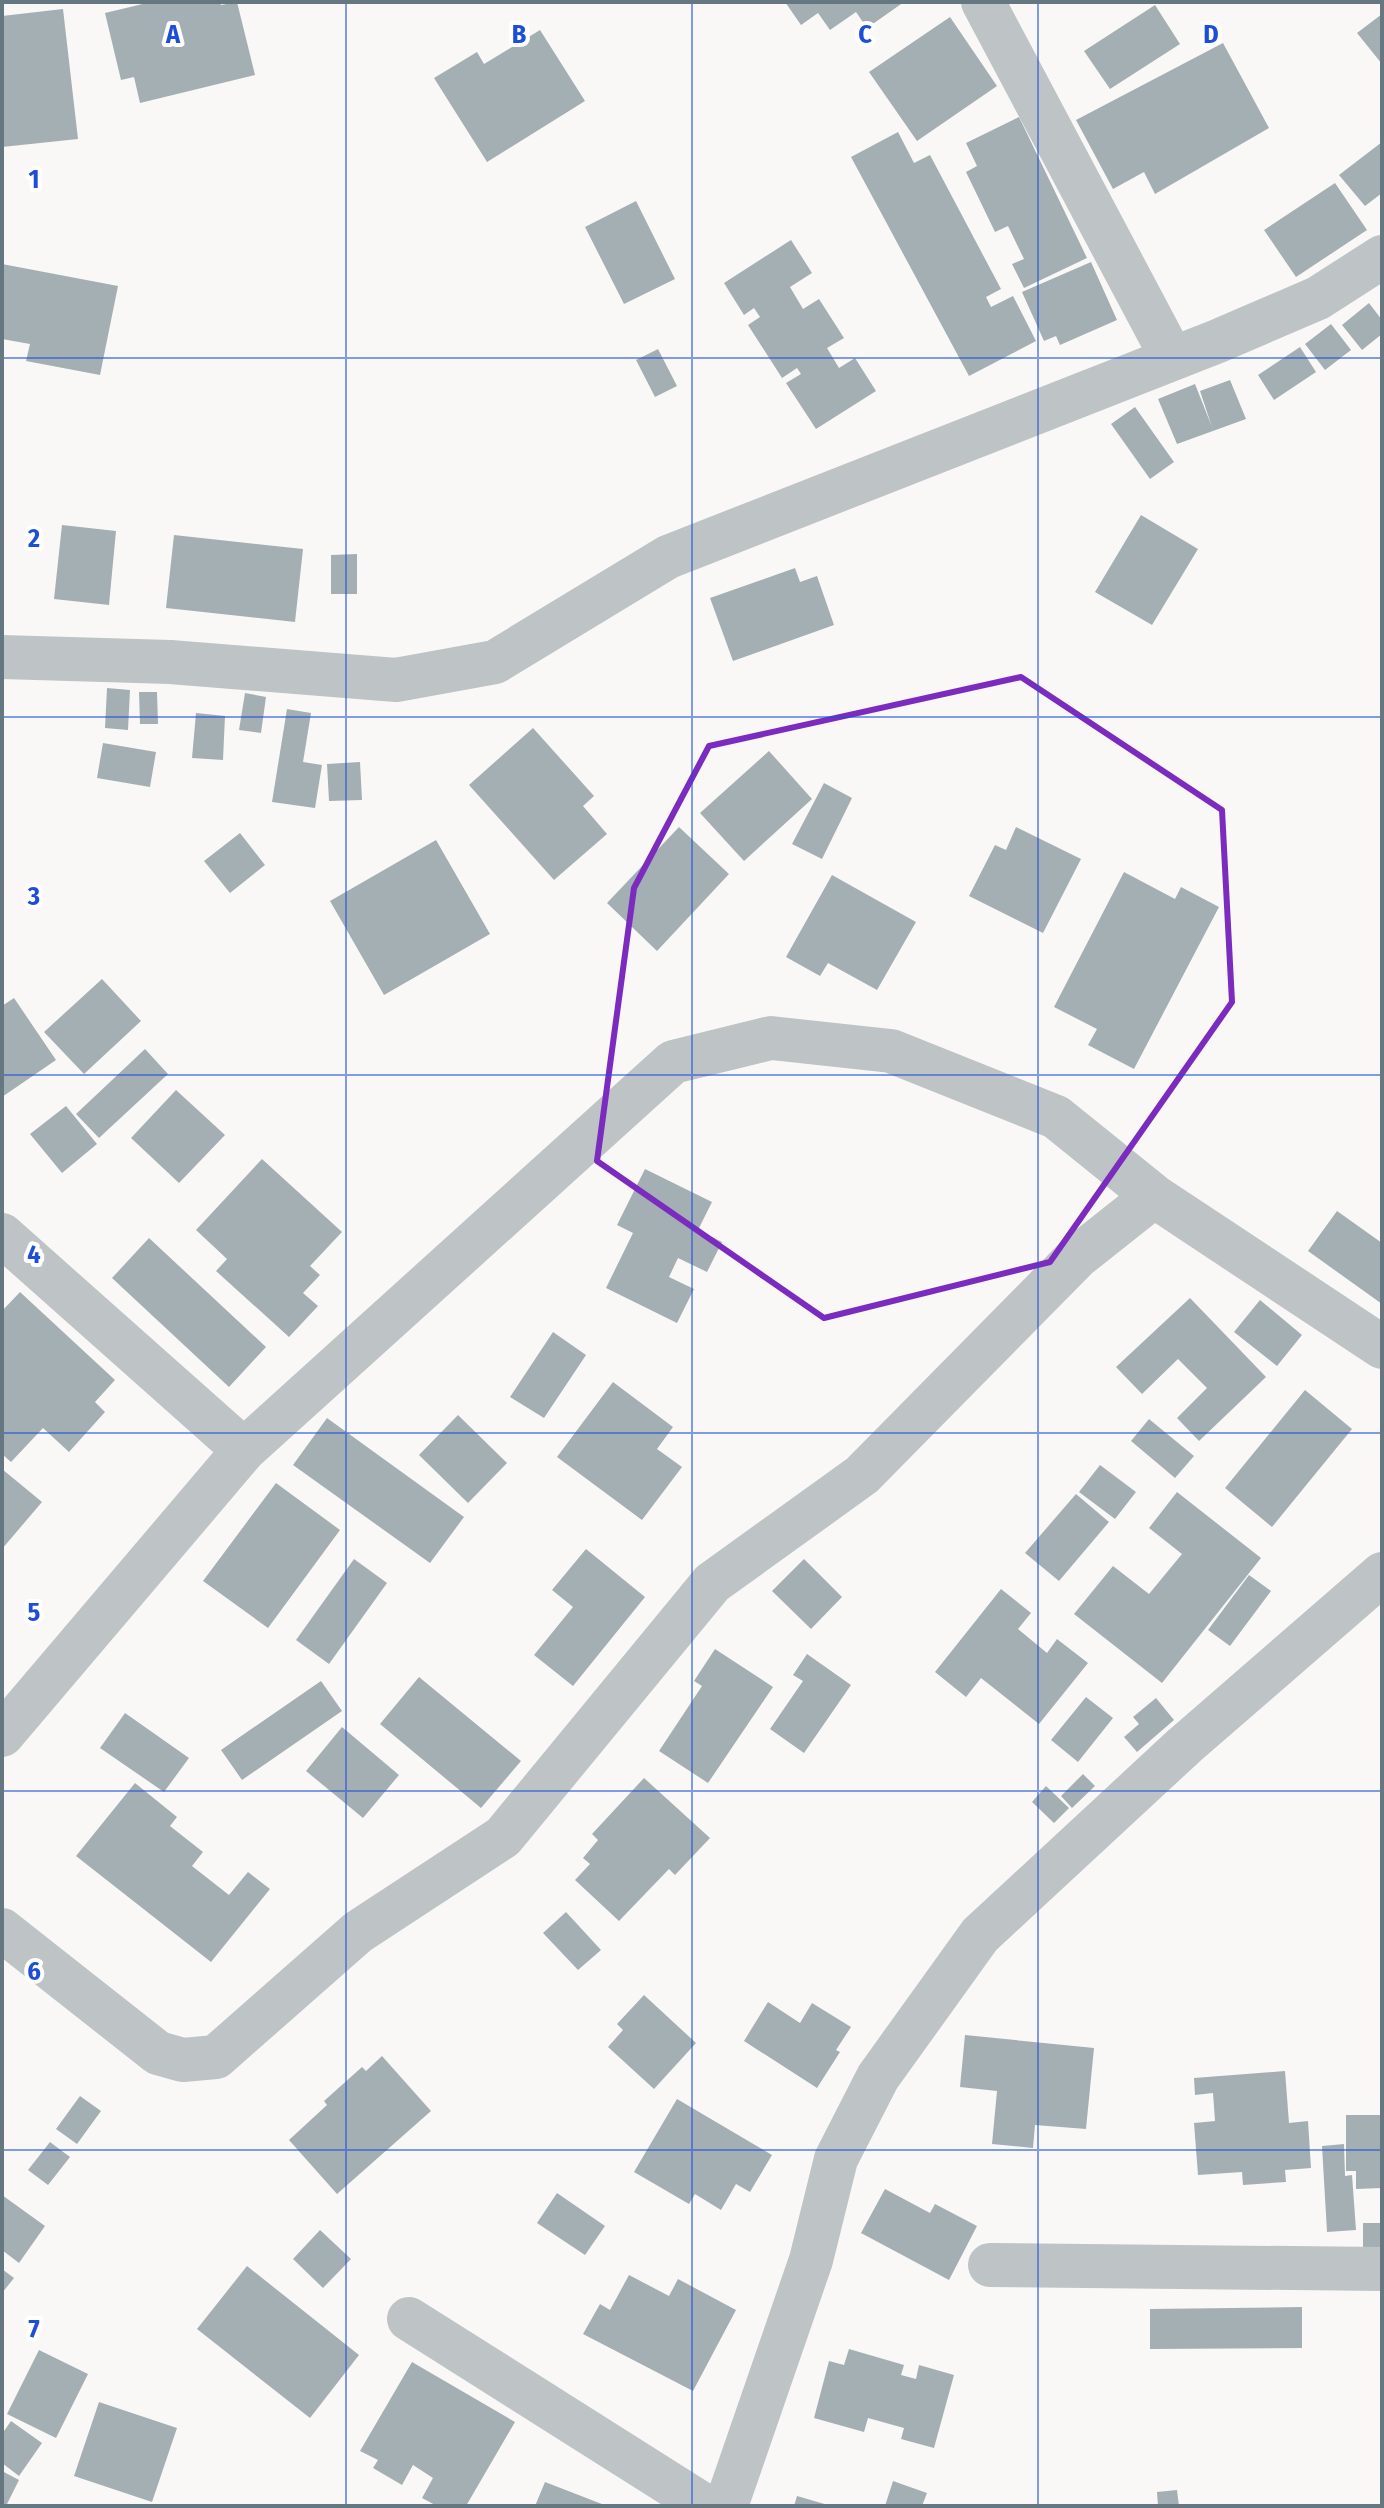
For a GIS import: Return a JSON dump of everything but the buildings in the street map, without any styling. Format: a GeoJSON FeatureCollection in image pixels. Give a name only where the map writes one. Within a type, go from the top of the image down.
{"type":"FeatureCollection","features":[{"type":"Feature","properties":{"kind":"street"},"geometry":{"type":"LineString","coordinates":[[983,2],[1172,358]]}},
{"type":"Feature","properties":{"kind":"street"},"geometry":{"type":"LineString","coordinates":[[2,657],[170,662],[396,680],[495,662],[668,557],[1318,298],[1382,257]]}},
{"type":"Feature","properties":{"kind":"street"},"geometry":{"type":"LineString","coordinates":[[2,1735],[244,1450],[673,1062],[771,1038],[891,1051],[1056,1117],[1154,1196],[1382,1347]]}},
{"type":"Feature","properties":{"kind":"street"},"geometry":{"type":"LineString","coordinates":[[2,1930],[158,2053],[183,2060],[216,2057],[358,1932],[503,1837],[712,1583],[862,1475],[1077,1257],[1154,1196]]}},
{"type":"Feature","properties":{"kind":"street"},"geometry":{"type":"LineString","coordinates":[[2,1235],[244,1450]]}},
{"type":"Feature","properties":{"kind":"street"},"geometry":{"type":"LineString","coordinates":[[726,2506],[811,2260],[836,2159],[878,2077],[980,1935],[1184,1746],[1382,1574]]}},
{"type":"Feature","properties":{"kind":"street"},"geometry":{"type":"LineString","coordinates":[[990,2265],[1382,2269]]}},
{"type":"Feature","properties":{"kind":"street"},"geometry":{"type":"LineString","coordinates":[[409,2319],[705,2506]]}},
{"type":"Feature","properties":{"kind":"highlighted area"},"geometry":{"type":"Polygon","coordinates":[[[1021,677],[1222,810],[1232,1002],[1050,1262],[824,1318],[597,1161],[634,888],[709,746],[1021,677]]]}}]}
